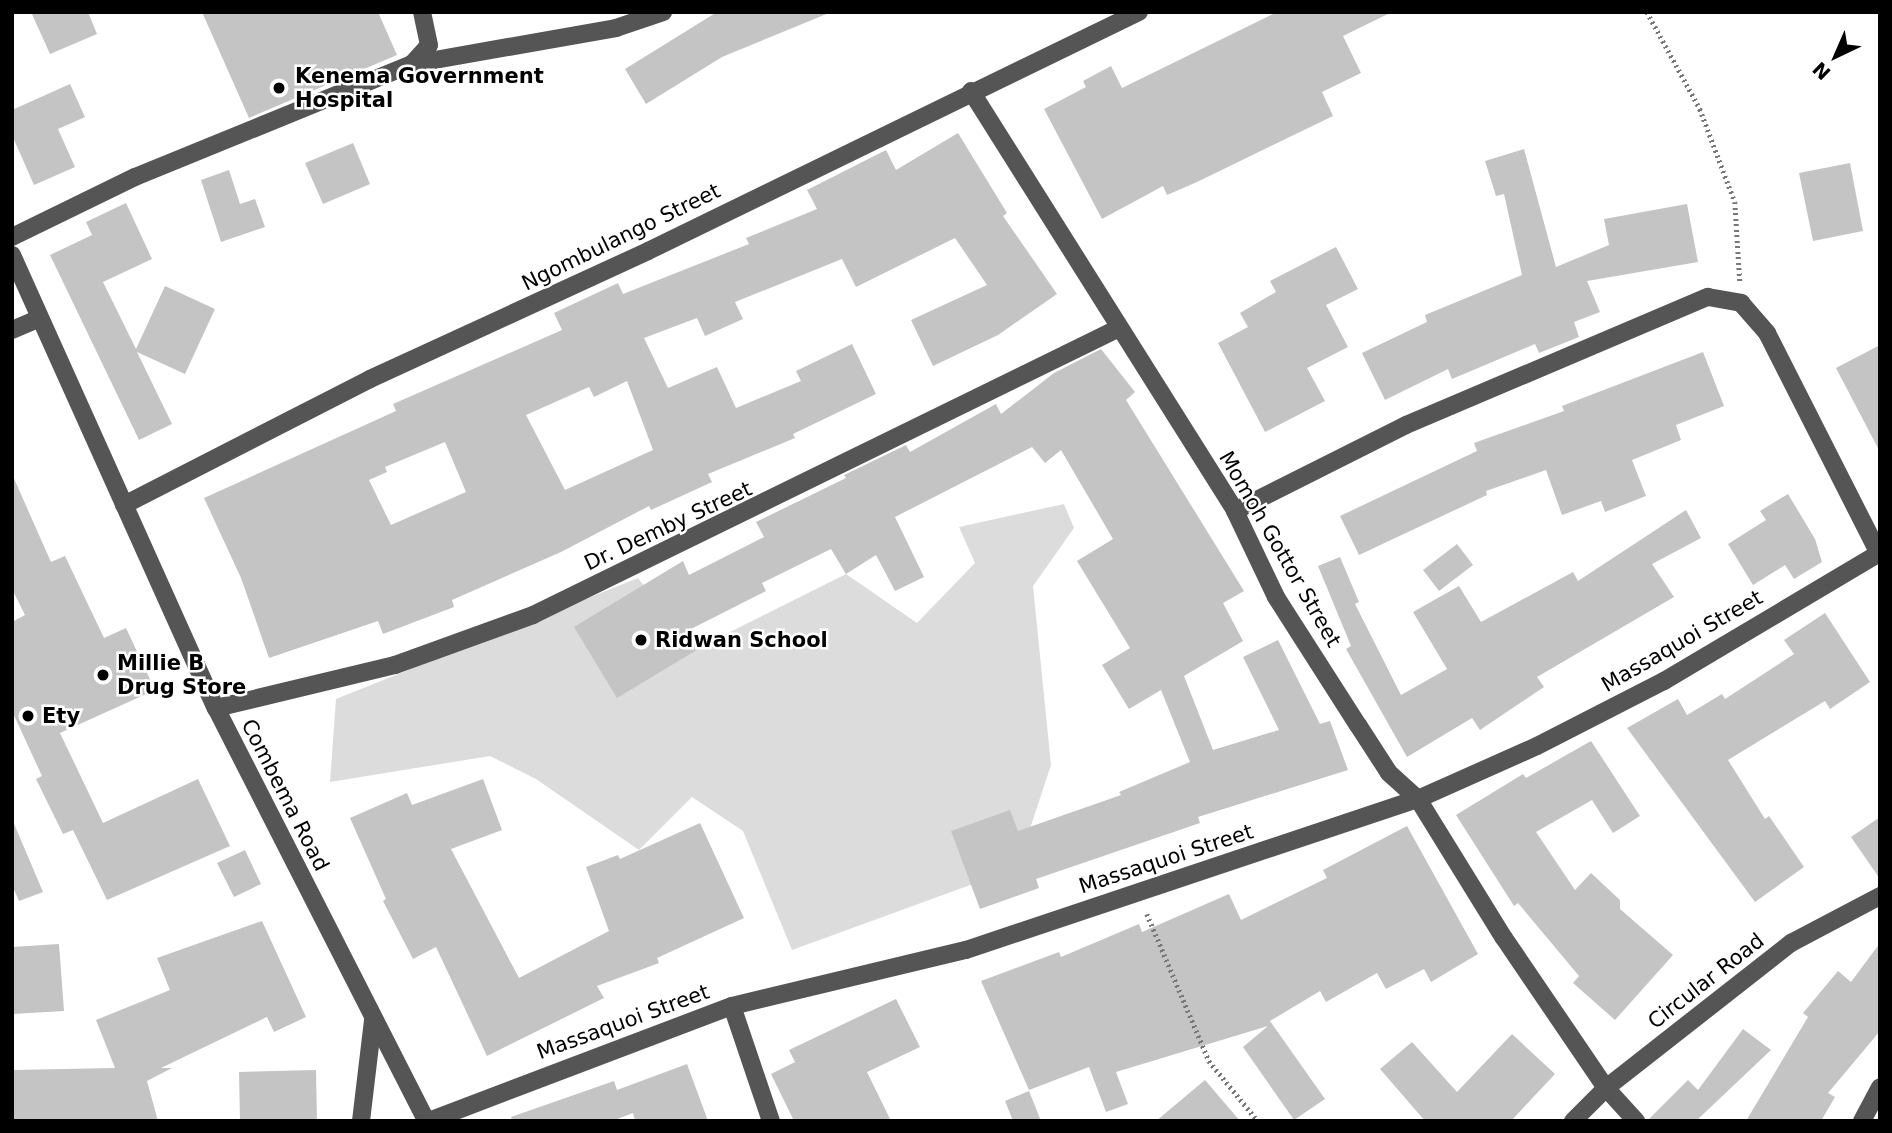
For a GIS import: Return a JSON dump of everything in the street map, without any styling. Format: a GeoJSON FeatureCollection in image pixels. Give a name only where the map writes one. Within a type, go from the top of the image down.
{"type":"FeatureCollection","features":[{"type":"Feature","properties":{"kind":"street"},"geometry":{"type":"LineString","coordinates":[[412,64],[429,46],[422,12]]}},
{"type":"Feature","properties":{"kind":"street"},"geometry":{"type":"LineString","coordinates":[[12,237],[135,177],[412,64],[616,28],[663,12]]}},
{"type":"Feature","properties":{"kind":"street","name":"Ngombulango Street"},"geometry":{"type":"LineString","coordinates":[[124,505],[370,379],[648,251],[971,91],[1139,12]]}},
{"type":"Feature","properties":{"kind":"street","name":"Momoh Gottor Street"},"geometry":{"type":"LineString","coordinates":[[971,91],[1117,329],[1235,511],[1276,597],[1389,773],[1418,799],[1606,1088],[1636,1121]]}},
{"type":"Feature","properties":{"kind":"street","name":"Combema Road"},"geometry":{"type":"LineString","coordinates":[[12,255],[216,708],[373,1021],[428,1121]]}},
{"type":"Feature","properties":{"kind":"street"},"geometry":{"type":"LineString","coordinates":[[1235,511],[1406,425],[1708,297],[1741,303],[1766,333],[1879,553]]}},
{"type":"Feature","properties":{"kind":"street"},"geometry":{"type":"LineString","coordinates":[[12,330],[40,318]]}},
{"type":"Feature","properties":{"kind":"street","name":"Dr. Demby Street"},"geometry":{"type":"LineString","coordinates":[[216,708],[396,665],[533,615],[1117,329]]}},
{"type":"Feature","properties":{"kind":"street","name":"Massaquoi Street"},"geometry":{"type":"LineString","coordinates":[[428,1121],[732,1006],[966,950],[1418,799],[1537,746],[1664,681],[1879,553]]}},
{"type":"Feature","properties":{"kind":"street","name":"Circular Road"},"geometry":{"type":"LineString","coordinates":[[1573,1121],[1606,1088],[1791,943],[1880,897]]}},
{"type":"Feature","properties":{"kind":"street"},"geometry":{"type":"LineString","coordinates":[[732,1006],[771,1121]]}},
{"type":"Feature","properties":{"kind":"street"},"geometry":{"type":"LineString","coordinates":[[361,1121],[373,1021]]}},
{"type":"Feature","properties":{"kind":"street"},"geometry":{"type":"LineString","coordinates":[[1862,1121],[1880,1087]]}},
{"type":"Feature","properties":{"kind":"path"},"geometry":{"type":"LineString","coordinates":[[1647,12],[1700,109],[1735,202],[1741,303]]}},
{"type":"Feature","properties":{"kind":"path"},"geometry":{"type":"LineString","coordinates":[[1137,891],[1209,1061],[1258,1121]]}},
{"type":"Feature","properties":{"kind":"shaded area"},"geometry":{"type":"Polygon","coordinates":[[[1064,504],[1074,528],[1033,586],[1051,765],[1017,868],[792,950],[743,831],[692,797],[639,850],[536,779],[490,756],[330,782],[336,699],[638,578],[694,650],[846,574],[917,623],[975,563],[959,527],[1064,504]]]}},
{"type":"Feature","properties":{"kind":"building"},"geometry":{"type":"Polygon","coordinates":[[[31,12],[88,12],[97,34],[50,54],[31,12]]]}},
{"type":"Feature","properties":{"kind":"building","name":"Kenema Government Hospital"},"geometry":{"type":"Polygon","coordinates":[[[202,12],[378,12],[397,55],[249,118],[202,12]]]}},
{"type":"Feature","properties":{"kind":"building"},"geometry":{"type":"Polygon","coordinates":[[[717,12],[829,13],[722,57],[646,104],[625,69],[717,12]]]}},
{"type":"Feature","properties":{"kind":"building"},"geometry":{"type":"Polygon","coordinates":[[[1277,12],[1392,12],[1343,36],[1361,73],[1322,92],[1333,116],[1167,195],[1163,186],[1102,219],[1044,109],[1086,87],[1083,81],[1111,66],[1122,88],[1277,12]]]}},
{"type":"Feature","properties":{"kind":"building"},"geometry":{"type":"Polygon","coordinates":[[[70,84],[85,117],[58,129],[75,167],[34,185],[12,135],[12,110],[70,84]]]}},
{"type":"Feature","properties":{"kind":"building"},"geometry":{"type":"Polygon","coordinates":[[[958,133],[1007,213],[1003,216],[1057,294],[998,335],[933,366],[911,320],[987,285],[955,238],[856,287],[842,259],[735,302],[743,319],[705,336],[697,318],[644,338],[668,388],[717,367],[736,408],[801,381],[796,371],[852,344],[876,394],[793,434],[795,438],[708,474],[712,482],[651,510],[649,506],[561,552],[452,600],[454,607],[383,634],[378,621],[269,658],[241,578],[204,498],[396,411],[393,404],[562,330],[554,313],[618,283],[623,294],[749,244],[746,238],[817,209],[807,190],[886,150],[896,170],[958,133]],[[627,381],[594,397],[589,387],[526,415],[565,490],[653,450],[627,381]],[[445,442],[385,467],[387,472],[369,480],[391,525],[466,492],[445,442]]]}},
{"type":"Feature","properties":{"kind":"building"},"geometry":{"type":"Polygon","coordinates":[[[353,143],[370,184],[323,204],[305,163],[353,143]]]}},
{"type":"Feature","properties":{"kind":"building"},"geometry":{"type":"Polygon","coordinates":[[[1524,149],[1556,267],[1609,245],[1604,219],[1687,204],[1698,262],[1587,281],[1600,312],[1574,322],[1579,337],[1539,353],[1535,344],[1452,379],[1448,369],[1385,400],[1362,353],[1427,322],[1425,315],[1522,275],[1504,194],[1496,196],[1485,161],[1524,149]]]}},
{"type":"Feature","properties":{"kind":"building"},"geometry":{"type":"Polygon","coordinates":[[[1850,163],[1863,231],[1813,241],[1799,173],[1850,163]]]}},
{"type":"Feature","properties":{"kind":"building"},"geometry":{"type":"Polygon","coordinates":[[[229,170],[240,204],[255,199],[265,227],[221,242],[201,180],[229,170]]]}},
{"type":"Feature","properties":{"kind":"building"},"geometry":{"type":"Polygon","coordinates":[[[126,203],[152,259],[103,282],[136,349],[165,286],[215,309],[185,374],[137,352],[172,424],[139,440],[50,255],[92,235],[86,222],[126,203]]]}},
{"type":"Feature","properties":{"kind":"building"},"geometry":{"type":"Polygon","coordinates":[[[1336,247],[1358,289],[1326,305],[1348,347],[1307,368],[1325,401],[1265,432],[1218,343],[1248,327],[1240,313],[1276,292],[1270,281],[1336,247]]]}},
{"type":"Feature","properties":{"kind":"building"},"geometry":{"type":"Polygon","coordinates":[[[1880,345],[1880,452],[1836,368],[1880,345]]]}},
{"type":"Feature","properties":{"kind":"building"},"geometry":{"type":"Polygon","coordinates":[[[1101,349],[1135,392],[1126,400],[1244,591],[1223,603],[1243,641],[1184,676],[1213,750],[1279,730],[1243,657],[1278,640],[1320,724],[1330,721],[1348,770],[1198,817],[1200,823],[1036,879],[1039,888],[980,909],[951,831],[1010,810],[1018,831],[1121,795],[1119,792],[1190,762],[1161,690],[1129,709],[1102,665],[1130,648],[1077,561],[1113,539],[1061,450],[1045,463],[1032,447],[895,517],[924,577],[895,591],[876,555],[846,574],[831,549],[762,583],[766,591],[689,630],[700,648],[617,698],[574,627],[683,561],[689,575],[764,537],[756,522],[846,478],[844,475],[906,445],[910,452],[996,404],[1001,414],[1054,373],[1101,349]]]}},
{"type":"Feature","properties":{"kind":"building"},"geometry":{"type":"Polygon","coordinates":[[[1703,352],[1724,406],[1676,425],[1681,440],[1632,460],[1646,496],[1605,512],[1601,501],[1562,515],[1546,470],[1486,491],[1487,495],[1359,555],[1340,516],[1477,451],[1474,443],[1564,411],[1562,406],[1703,352]]]}},
{"type":"Feature","properties":{"kind":"building"},"geometry":{"type":"Polygon","coordinates":[[[12,474],[51,562],[65,556],[104,638],[126,628],[155,690],[60,733],[103,823],[198,779],[230,846],[107,900],[73,830],[63,834],[36,779],[42,776],[12,711],[12,622],[25,615],[12,589],[12,474]]]}},
{"type":"Feature","properties":{"kind":"building"},"geometry":{"type":"Polygon","coordinates":[[[1788,494],[1815,539],[1822,562],[1794,579],[1785,565],[1753,585],[1728,544],[1766,520],[1760,511],[1788,494]]]}},
{"type":"Feature","properties":{"kind":"building"},"geometry":{"type":"Polygon","coordinates":[[[1686,510],[1701,538],[1652,564],[1674,597],[1537,677],[1544,687],[1480,730],[1472,718],[1407,757],[1346,649],[1351,646],[1318,566],[1340,557],[1359,602],[1355,604],[1401,695],[1447,669],[1413,612],[1459,586],[1481,622],[1573,572],[1578,581],[1686,510]]]}},
{"type":"Feature","properties":{"kind":"building"},"geometry":{"type":"Polygon","coordinates":[[[1457,544],[1473,565],[1439,591],[1423,570],[1457,544]]]}},
{"type":"Feature","properties":{"kind":"building"},"geometry":{"type":"Polygon","coordinates":[[[1825,613],[1870,682],[1830,709],[1825,701],[1728,760],[1765,819],[1769,816],[1804,867],[1755,902],[1627,728],[1678,699],[1687,715],[1722,694],[1725,699],[1794,654],[1784,640],[1825,613]]]}},
{"type":"Feature","properties":{"kind":"building"},"geometry":{"type":"Polygon","coordinates":[[[1591,741],[1640,816],[1613,833],[1592,800],[1536,832],[1575,890],[1591,873],[1620,900],[1620,909],[1673,955],[1615,1020],[1573,983],[1579,976],[1518,903],[1514,906],[1456,815],[1523,774],[1526,778],[1591,741]]]}},
{"type":"Feature","properties":{"kind":"building"},"geometry":{"type":"Polygon","coordinates":[[[483,779],[502,830],[451,849],[519,978],[609,931],[586,867],[618,855],[620,859],[700,823],[744,918],[657,958],[659,963],[597,986],[604,998],[487,1056],[436,947],[413,959],[383,901],[386,899],[350,818],[407,793],[412,805],[483,779]]]}},
{"type":"Feature","properties":{"kind":"building"},"geometry":{"type":"Polygon","coordinates":[[[1880,817],[1880,879],[1851,837],[1880,817]]]}},
{"type":"Feature","properties":{"kind":"building"},"geometry":{"type":"Polygon","coordinates":[[[12,819],[43,892],[19,901],[12,885],[12,819]]]}},
{"type":"Feature","properties":{"kind":"building"},"geometry":{"type":"Polygon","coordinates":[[[1407,826],[1478,954],[1431,982],[1424,969],[1386,989],[1377,973],[1326,1002],[1320,991],[1270,1021],[1325,1099],[1294,1120],[1243,1047],[1268,1026],[1116,1072],[1128,1104],[1106,1112],[1089,1067],[1029,1090],[981,981],[1059,952],[1061,957],[1139,924],[1142,932],[1229,894],[1241,920],[1327,878],[1323,870],[1407,826]]]}},
{"type":"Feature","properties":{"kind":"building"},"geometry":{"type":"Polygon","coordinates":[[[245,850],[261,884],[234,897],[217,863],[245,850]]]}},
{"type":"Feature","properties":{"kind":"building"},"geometry":{"type":"Polygon","coordinates":[[[262,921],[306,1017],[274,1032],[267,1017],[161,1068],[172,1068],[147,1081],[158,1121],[12,1121],[12,1070],[115,1068],[96,1020],[170,990],[157,958],[262,921]]]}},
{"type":"Feature","properties":{"kind":"building"},"geometry":{"type":"Polygon","coordinates":[[[1880,943],[1880,1031],[1828,1093],[1835,1097],[1821,1121],[1746,1121],[1808,1017],[1803,1013],[1838,971],[1851,982],[1880,943]]]}},
{"type":"Feature","properties":{"kind":"building"},"geometry":{"type":"Polygon","coordinates":[[[59,944],[64,1011],[12,1014],[12,947],[59,944]]]}},
{"type":"Feature","properties":{"kind":"building"},"geometry":{"type":"Polygon","coordinates":[[[896,999],[920,1047],[867,1072],[891,1121],[794,1121],[771,1074],[795,1062],[789,1050],[896,999]]]}},
{"type":"Feature","properties":{"kind":"building"},"geometry":{"type":"Polygon","coordinates":[[[1743,1029],[1771,1050],[1696,1121],[1647,1121],[1688,1080],[1698,1090],[1743,1029]]]}},
{"type":"Feature","properties":{"kind":"building"},"geometry":{"type":"Polygon","coordinates":[[[1512,1034],[1555,1074],[1511,1121],[1425,1121],[1380,1069],[1412,1042],[1457,1092],[1512,1034]]]}},
{"type":"Feature","properties":{"kind":"building"},"geometry":{"type":"Polygon","coordinates":[[[687,1064],[708,1121],[635,1121],[633,1113],[612,1121],[512,1121],[511,1117],[614,1081],[617,1090],[687,1064]]]}},
{"type":"Feature","properties":{"kind":"building"},"geometry":{"type":"Polygon","coordinates":[[[316,1070],[317,1121],[240,1121],[239,1072],[316,1070]]]}},
{"type":"Feature","properties":{"kind":"building"},"geometry":{"type":"Polygon","coordinates":[[[1205,1080],[1240,1121],[1156,1121],[1205,1080]]]}},
{"type":"Feature","properties":{"kind":"building"},"geometry":{"type":"Polygon","coordinates":[[[1029,1091],[1041,1121],[1013,1121],[1005,1101],[1029,1091]]]}},
{"type":"Feature","properties":{"kind":"place","name":"Kenema Government Hospital"},"geometry":{"type":"Point","coordinates":[279,88]}},
{"type":"Feature","properties":{"kind":"place","name":"Ridwan School"},"geometry":{"type":"Point","coordinates":[641,640]}},
{"type":"Feature","properties":{"kind":"place","name":"Millie B Drug Store"},"geometry":{"type":"Point","coordinates":[103,675]}},
{"type":"Feature","properties":{"kind":"place","name":"Ety"},"geometry":{"type":"Point","coordinates":[28,716]}}]}
